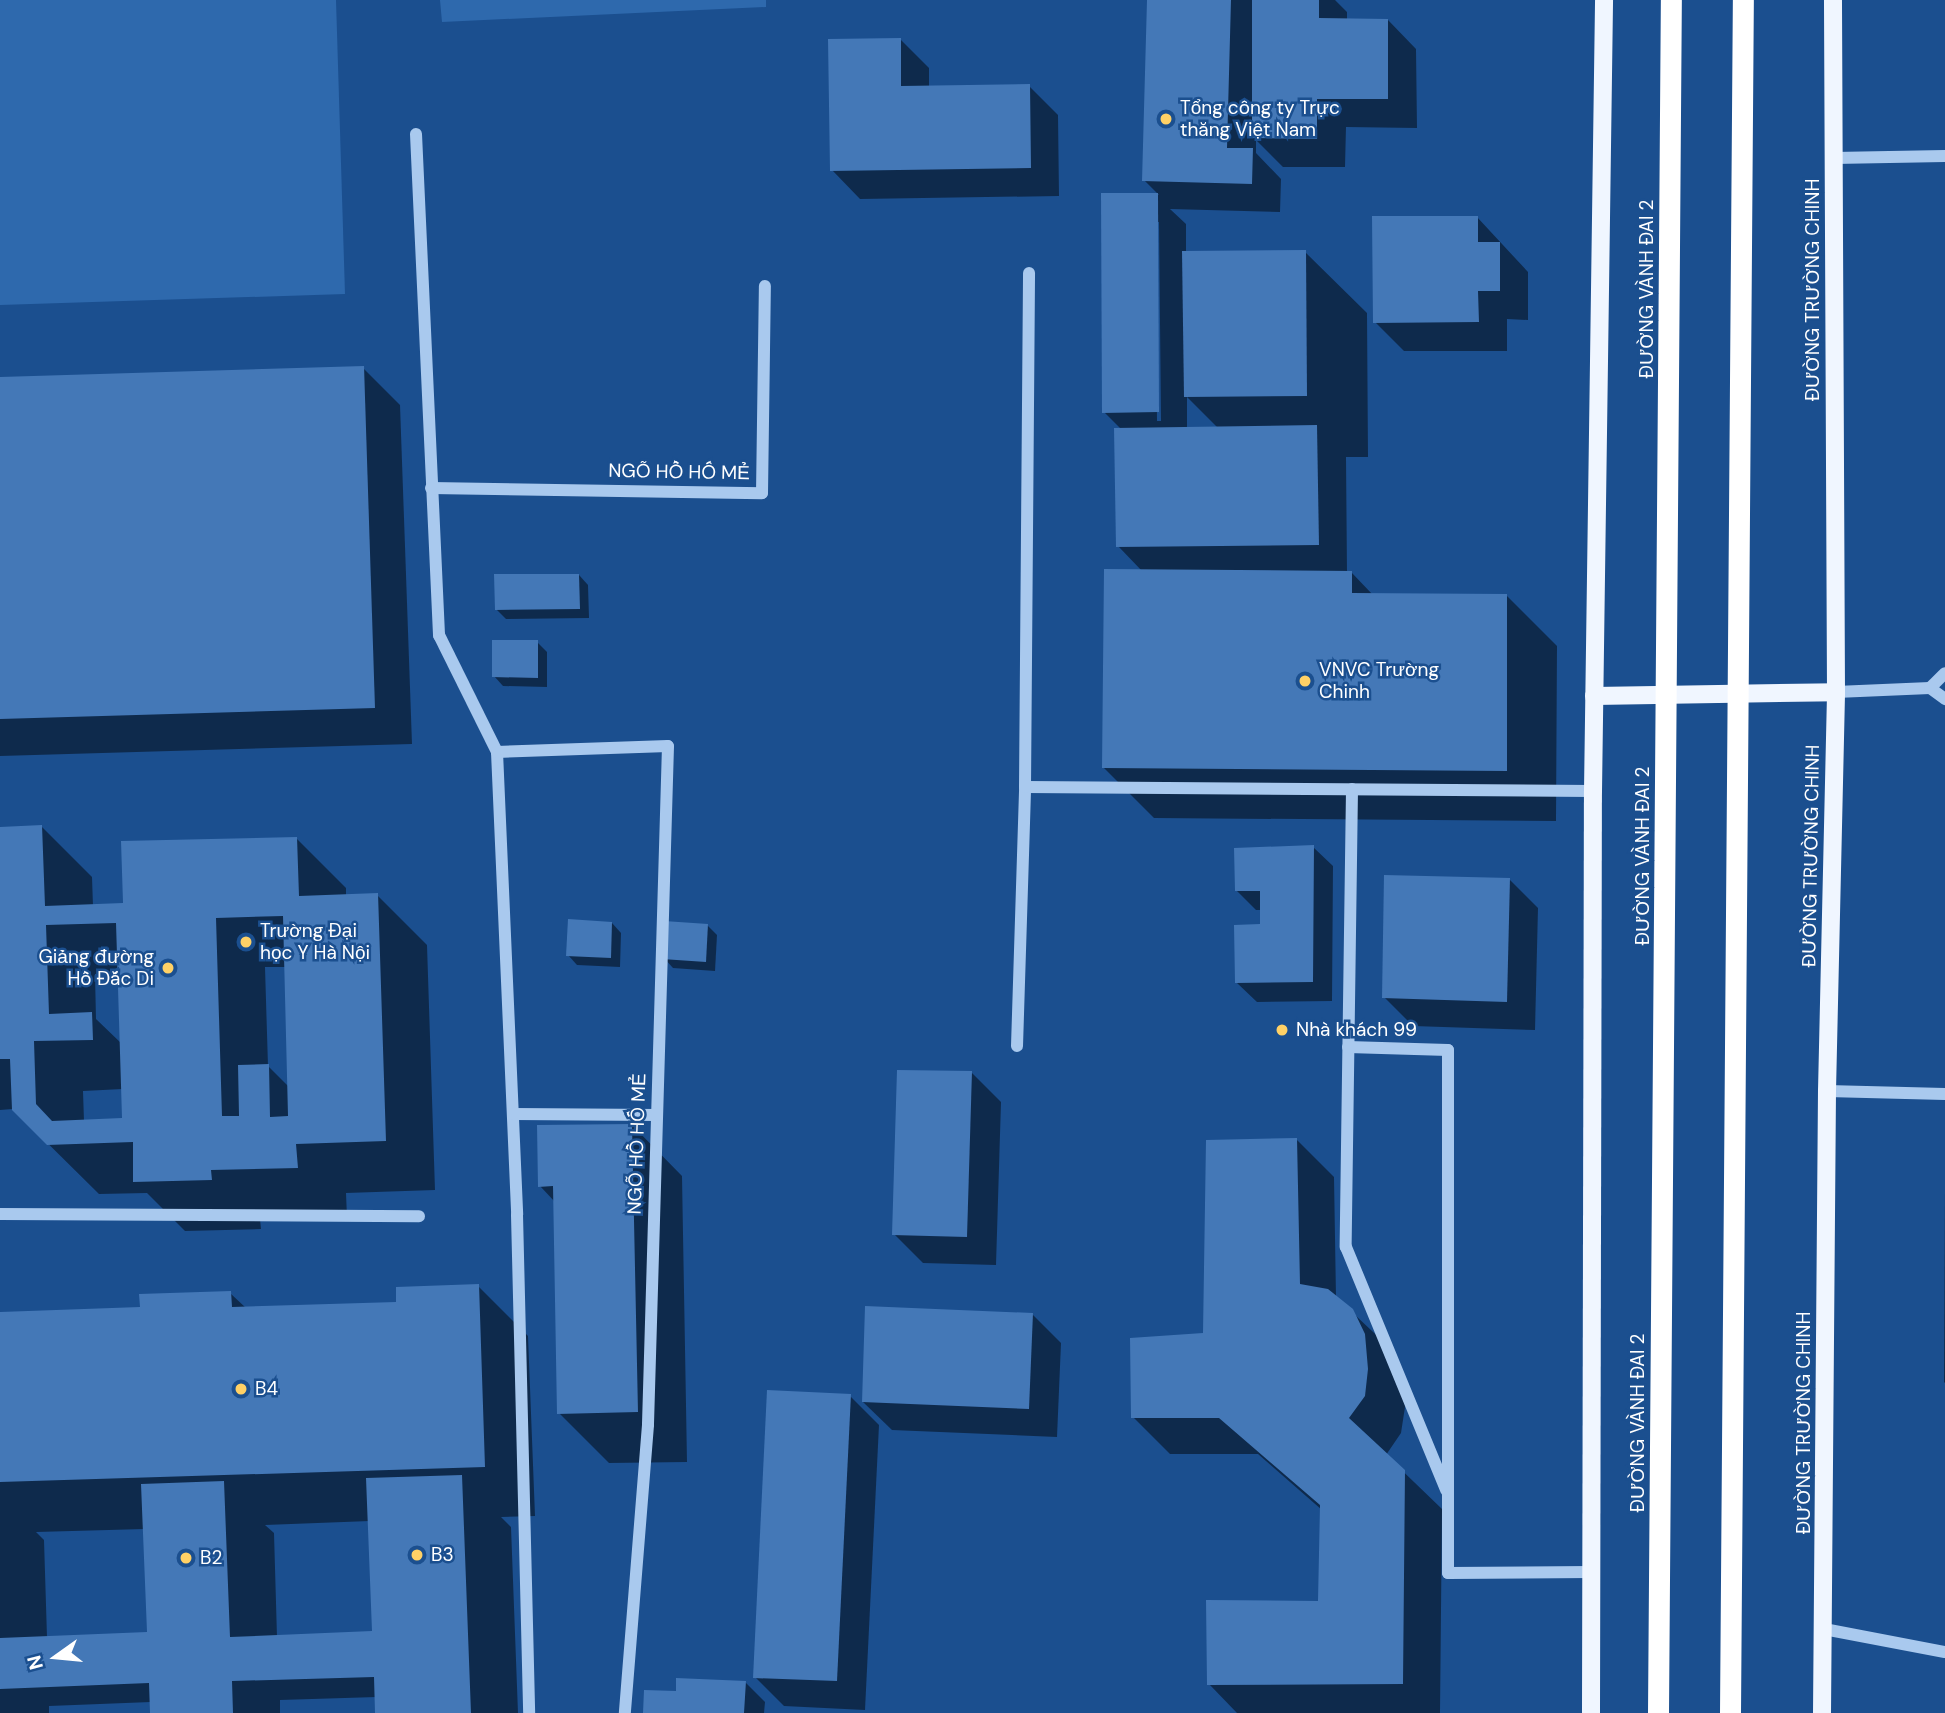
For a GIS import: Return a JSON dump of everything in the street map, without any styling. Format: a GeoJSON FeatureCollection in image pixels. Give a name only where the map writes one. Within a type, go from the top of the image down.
{"type":"FeatureCollection","features":[{"type":"Feature","properties":{"kind":"highway","name":"ĐƯỜNG VÀNH ĐAI 2"},"geometry":{"type":"LineString","coordinates":[[1658,1713],[1671,0]]}},
{"type":"Feature","properties":{"kind":"highway"},"geometry":{"type":"LineString","coordinates":[[1730,1713],[1743,0]]}},
{"type":"Feature","properties":{"kind":"main road"},"geometry":{"type":"LineString","coordinates":[[1591,1713],[1593,791],[1604,0]]}},
{"type":"Feature","properties":{"kind":"main road","name":"ĐƯỜNG TRƯỜNG CHINH"},"geometry":{"type":"LineString","coordinates":[[1822,1713],[1826,1091],[1836,692],[1833,0]]}},
{"type":"Feature","properties":{"kind":"main road"},"geometry":{"type":"LineString","coordinates":[[1594,696],[1836,692]]}},
{"type":"Feature","properties":{"kind":"street"},"geometry":{"type":"LineString","coordinates":[[416,134],[439,635],[497,752],[513,1114],[529,1713]]}},
{"type":"Feature","properties":{"kind":"street"},"geometry":{"type":"LineString","coordinates":[[1834,158],[1945,156]]}},
{"type":"Feature","properties":{"kind":"street"},"geometry":{"type":"LineString","coordinates":[[1017,1046],[1025,788],[1029,273]]}},
{"type":"Feature","properties":{"kind":"street","name":"NGÕ HỒ HỐ MẺ"},"geometry":{"type":"LineString","coordinates":[[431,488],[762,493],[765,286]]}},
{"type":"Feature","properties":{"kind":"street"},"geometry":{"type":"LineString","coordinates":[[1930,688],[1945,673]]}},
{"type":"Feature","properties":{"kind":"street"},"geometry":{"type":"LineString","coordinates":[[1836,692],[1930,688],[1945,699]]}},
{"type":"Feature","properties":{"kind":"street","name":"NGÕ HỒ HỐ MẺ"},"geometry":{"type":"LineString","coordinates":[[497,752],[668,746],[648,1425],[625,1713]]}},
{"type":"Feature","properties":{"kind":"street"},"geometry":{"type":"LineString","coordinates":[[1025,788],[1593,791]]}},
{"type":"Feature","properties":{"kind":"street"},"geometry":{"type":"LineString","coordinates":[[1352,789],[1346,1247],[1448,1496]]}},
{"type":"Feature","properties":{"kind":"street"},"geometry":{"type":"LineString","coordinates":[[1348,1047],[1448,1050],[1448,1573],[1591,1572]]}},
{"type":"Feature","properties":{"kind":"street"},"geometry":{"type":"LineString","coordinates":[[1826,1091],[1945,1094]]}},
{"type":"Feature","properties":{"kind":"street"},"geometry":{"type":"LineString","coordinates":[[513,1114],[657,1115]]}},
{"type":"Feature","properties":{"kind":"street"},"geometry":{"type":"LineString","coordinates":[[0,1214],[419,1216]]}},
{"type":"Feature","properties":{"kind":"street"},"geometry":{"type":"LineString","coordinates":[[1824,1629],[1945,1652]]}},
{"type":"Feature","properties":{"kind":"shaded area"},"geometry":{"type":"Polygon","coordinates":[[[0,0],[336,0],[345,294],[0,305],[0,0]]]}},
{"type":"Feature","properties":{"kind":"shaded area"},"geometry":{"type":"Polygon","coordinates":[[[440,0],[766,0],[766,7],[442,22],[440,0]]]}},
{"type":"Feature","properties":{"kind":"building"},"geometry":{"type":"Polygon","coordinates":[[[1147,0],[1231,0],[1227,148],[1253,148],[1252,184],[1142,181],[1147,0]]]}},
{"type":"Feature","properties":{"kind":"building"},"geometry":{"type":"Polygon","coordinates":[[[1252,0],[1319,0],[1319,18],[1388,19],[1388,99],[1317,99],[1317,139],[1252,138],[1252,0]]]}},
{"type":"Feature","properties":{"kind":"building"},"geometry":{"type":"Polygon","coordinates":[[[901,38],[901,86],[1030,84],[1031,168],[830,171],[828,39],[901,38]]]}},
{"type":"Feature","properties":{"kind":"building"},"geometry":{"type":"Polygon","coordinates":[[[1101,193],[1158,193],[1159,412],[1102,413],[1101,193]]]}},
{"type":"Feature","properties":{"kind":"building"},"geometry":{"type":"Polygon","coordinates":[[[1372,216],[1478,216],[1478,242],[1500,242],[1500,291],[1478,291],[1479,322],[1373,323],[1372,216]]]}},
{"type":"Feature","properties":{"kind":"building"},"geometry":{"type":"Polygon","coordinates":[[[1306,250],[1307,396],[1184,397],[1182,251],[1306,250]]]}},
{"type":"Feature","properties":{"kind":"building"},"geometry":{"type":"Polygon","coordinates":[[[364,366],[375,708],[0,719],[0,377],[364,366]]]}},
{"type":"Feature","properties":{"kind":"building"},"geometry":{"type":"Polygon","coordinates":[[[1317,425],[1319,545],[1116,547],[1114,428],[1317,425]]]}},
{"type":"Feature","properties":{"kind":"building","name":"VNVC Trường Chinh"},"geometry":{"type":"Polygon","coordinates":[[[1104,569],[1352,571],[1352,593],[1507,594],[1507,771],[1102,768],[1104,569]]]}},
{"type":"Feature","properties":{"kind":"building"},"geometry":{"type":"Polygon","coordinates":[[[494,574],[579,574],[580,609],[495,610],[494,574]]]}},
{"type":"Feature","properties":{"kind":"building"},"geometry":{"type":"Polygon","coordinates":[[[492,640],[538,640],[538,678],[492,677],[492,640]]]}},
{"type":"Feature","properties":{"kind":"building","name":"Giảng đường Hồ Đắc Di"},"geometry":{"type":"Polygon","coordinates":[[[42,825],[45,906],[123,903],[121,841],[297,837],[299,896],[378,893],[386,1141],[296,1144],[298,1168],[211,1170],[212,1180],[133,1182],[133,1142],[47,1145],[12,1110],[10,1059],[0,1059],[0,827],[42,825]],[[283,916],[216,918],[222,1116],[239,1116],[238,1065],[269,1064],[270,1117],[288,1116],[283,916]],[[116,923],[46,925],[49,1014],[92,1012],[93,1040],[34,1041],[36,1104],[52,1121],[122,1118],[116,923]]]}},
{"type":"Feature","properties":{"kind":"building"},"geometry":{"type":"Polygon","coordinates":[[[1314,845],[1313,982],[1235,983],[1234,925],[1260,924],[1260,891],[1235,891],[1234,848],[1314,845]]]}},
{"type":"Feature","properties":{"kind":"building"},"geometry":{"type":"Polygon","coordinates":[[[1384,875],[1510,878],[1507,1002],[1382,998],[1384,875]]]}},
{"type":"Feature","properties":{"kind":"building"},"geometry":{"type":"Polygon","coordinates":[[[568,919],[612,922],[611,958],[566,956],[568,919]]]}},
{"type":"Feature","properties":{"kind":"building"},"geometry":{"type":"Polygon","coordinates":[[[664,921],[708,924],[706,962],[662,959],[664,921]]]}},
{"type":"Feature","properties":{"kind":"building"},"geometry":{"type":"Polygon","coordinates":[[[897,1070],[972,1071],[967,1237],[892,1235],[897,1070]]]}},
{"type":"Feature","properties":{"kind":"building"},"geometry":{"type":"Polygon","coordinates":[[[632,1124],[638,1412],[557,1414],[553,1186],[538,1187],[537,1125],[632,1124]]]}},
{"type":"Feature","properties":{"kind":"building"},"geometry":{"type":"Polygon","coordinates":[[[1297,1138],[1300,1284],[1328,1289],[1353,1309],[1365,1334],[1368,1369],[1365,1396],[1349,1418],[1405,1470],[1403,1684],[1207,1685],[1206,1600],[1318,1601],[1320,1505],[1219,1418],[1131,1418],[1130,1338],[1203,1333],[1206,1140],[1297,1138]]]}},
{"type":"Feature","properties":{"kind":"building","name":"B4"},"geometry":{"type":"Polygon","coordinates":[[[479,1284],[485,1467],[0,1482],[0,1312],[140,1307],[139,1294],[231,1291],[232,1307],[396,1302],[396,1287],[479,1284]]]}},
{"type":"Feature","properties":{"kind":"building"},"geometry":{"type":"Polygon","coordinates":[[[865,1306],[1033,1313],[1029,1409],[862,1402],[865,1306]]]}},
{"type":"Feature","properties":{"kind":"building"},"geometry":{"type":"Polygon","coordinates":[[[767,1390],[851,1394],[837,1681],[753,1678],[767,1390]]]}},
{"type":"Feature","properties":{"kind":"building"},"geometry":{"type":"Polygon","coordinates":[[[462,1475],[471,1713],[375,1713],[374,1677],[232,1681],[233,1713],[150,1713],[149,1683],[0,1689],[0,1638],[147,1632],[141,1484],[224,1481],[230,1637],[372,1631],[366,1478],[462,1475]]]}},
{"type":"Feature","properties":{"kind":"building"},"geometry":{"type":"Polygon","coordinates":[[[676,1678],[746,1681],[744,1713],[643,1713],[644,1690],[676,1691],[676,1678]]]}},
{"type":"Feature","properties":{"kind":"place","name":"Tổng công ty Trực thăng Việt Nam"},"geometry":{"type":"Point","coordinates":[1166,119]}},
{"type":"Feature","properties":{"kind":"place","name":"VNVC Trường Chinh"},"geometry":{"type":"Point","coordinates":[1305,681]}},
{"type":"Feature","properties":{"kind":"place","name":"Trường Đại học Y Hà Nội"},"geometry":{"type":"Point","coordinates":[246,942]}},
{"type":"Feature","properties":{"kind":"place","name":"Giảng đường Hồ Đắc Di"},"geometry":{"type":"Point","coordinates":[168,968]}},
{"type":"Feature","properties":{"kind":"place","name":"Nhà khách 99"},"geometry":{"type":"Point","coordinates":[1282,1030]}},
{"type":"Feature","properties":{"kind":"place","name":"B4"},"geometry":{"type":"Point","coordinates":[241,1389]}},
{"type":"Feature","properties":{"kind":"place","name":"B3"},"geometry":{"type":"Point","coordinates":[417,1555]}},
{"type":"Feature","properties":{"kind":"place","name":"B2"},"geometry":{"type":"Point","coordinates":[186,1558]}}]}
